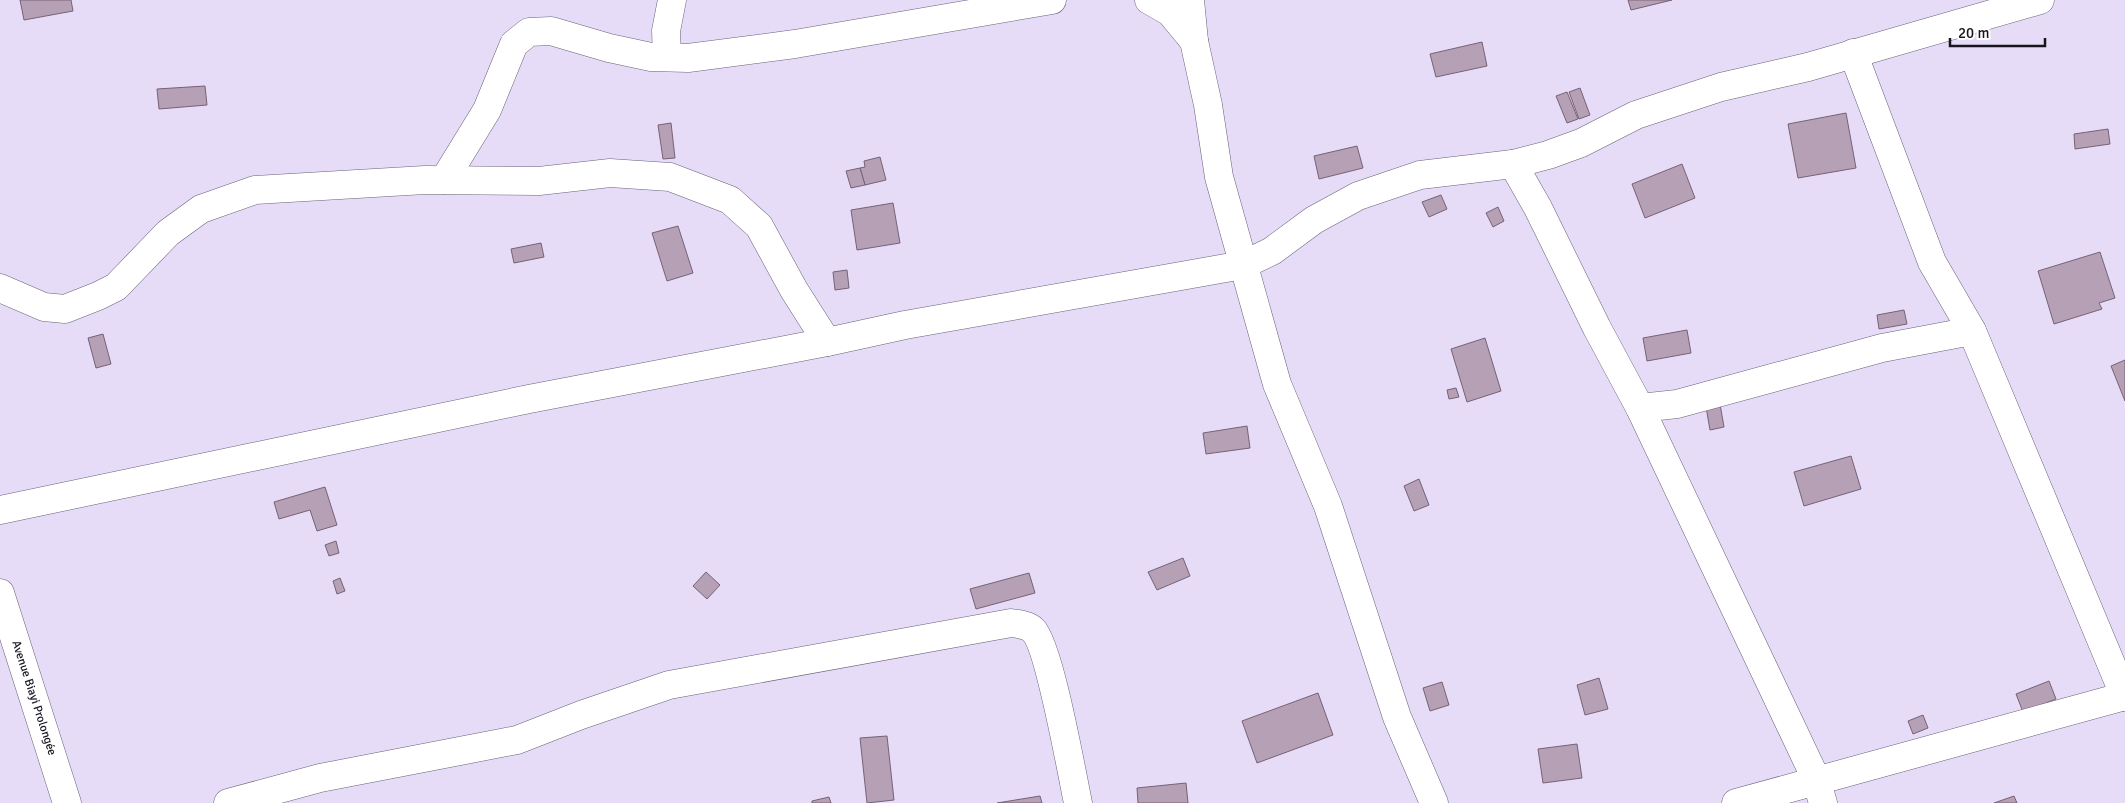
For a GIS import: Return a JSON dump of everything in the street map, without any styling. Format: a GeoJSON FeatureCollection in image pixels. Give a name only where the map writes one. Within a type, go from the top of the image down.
{"type":"FeatureCollection","features":[{"type":"Feature","properties":{"kind":"street"},"geometry":{"type":"LineString","coordinates":[[667,58],[666,31],[672,0]]}},
{"type":"Feature","properties":{"kind":"street"},"geometry":{"type":"LineString","coordinates":[[444,180],[487,110],[514,44],[529,32],[551,31],[608,48],[651,57],[688,58],[795,44],[1052,0]]}},
{"type":"Feature","properties":{"kind":"street"},"geometry":{"type":"LineString","coordinates":[[1149,0],[1170,12],[1194,41]]}},
{"type":"Feature","properties":{"kind":"street"},"geometry":{"type":"LineString","coordinates":[[1190,0],[1194,41],[1208,105],[1218,177],[1277,384],[1328,506],[1397,716],[1434,803]]}},
{"type":"Feature","properties":{"kind":"street"},"geometry":{"type":"LineString","coordinates":[[0,510],[529,399],[906,326],[1243,266],[1272,251],[1314,220],[1358,196],[1420,174],[1513,164],[1548,155],[1581,143],[1636,116],[1721,87],[1853,54],[2040,0]]}},
{"type":"Feature","properties":{"kind":"street"},"geometry":{"type":"LineString","coordinates":[[1736,803],[1819,791],[2125,696],[1972,331],[1932,262],[1853,54]]}},
{"type":"Feature","properties":{"kind":"street"},"geometry":{"type":"LineString","coordinates":[[1513,164],[1538,208],[1597,328],[1640,408],[1819,791]]}},
{"type":"Feature","properties":{"kind":"street"},"geometry":{"type":"LineString","coordinates":[[0,288],[44,307],[65,309],[116,287],[168,233],[202,209],[255,190],[444,180],[539,181],[610,173],[670,176],[730,200],[759,226],[794,290],[827,342]]}},
{"type":"Feature","properties":{"kind":"street"},"geometry":{"type":"LineString","coordinates":[[1640,408],[1677,404],[1882,348],[1972,331]]}},
{"type":"Feature","properties":{"kind":"street","name":"Avenue Biayi Prolongée"},"geometry":{"type":"LineString","coordinates":[[0,593],[67,803]]}},
{"type":"Feature","properties":{"kind":"street"},"geometry":{"type":"LineString","coordinates":[[228,803],[320,778],[517,740],[581,715],[669,685],[1011,623],[1033,630],[1045,653],[1078,803]]}},
{"type":"Feature","properties":{"kind":"building"},"geometry":{"type":"Polygon","coordinates":[[[20,0],[71,0],[73,11],[24,20],[20,0]]]}},
{"type":"Feature","properties":{"kind":"building"},"geometry":{"type":"Polygon","coordinates":[[[1628,0],[1672,0],[1631,10],[1628,0]]]}},
{"type":"Feature","properties":{"kind":"building"},"geometry":{"type":"Polygon","coordinates":[[[1482,42],[1487,66],[1436,77],[1430,54],[1482,42]]]}},
{"type":"Feature","properties":{"kind":"building"},"geometry":{"type":"Polygon","coordinates":[[[205,86],[207,105],[159,109],[157,89],[205,86]]]}},
{"type":"Feature","properties":{"kind":"building"},"geometry":{"type":"Polygon","coordinates":[[[1580,88],[1590,115],[1579,119],[1569,92],[1580,88]]]}},
{"type":"Feature","properties":{"kind":"building"},"geometry":{"type":"Polygon","coordinates":[[[1567,92],[1578,119],[1567,123],[1556,96],[1567,92]]]}},
{"type":"Feature","properties":{"kind":"building"},"geometry":{"type":"Polygon","coordinates":[[[1846,113],[1856,168],[1798,178],[1788,124],[1846,113]]]}},
{"type":"Feature","properties":{"kind":"building"},"geometry":{"type":"Polygon","coordinates":[[[671,123],[675,158],[663,159],[658,125],[671,123]]]}},
{"type":"Feature","properties":{"kind":"building"},"geometry":{"type":"Polygon","coordinates":[[[2108,129],[2110,144],[2075,149],[2074,134],[2108,129]]]}},
{"type":"Feature","properties":{"kind":"building"},"geometry":{"type":"Polygon","coordinates":[[[1357,146],[1363,168],[1319,179],[1314,156],[1357,146]]]}},
{"type":"Feature","properties":{"kind":"building"},"geometry":{"type":"Polygon","coordinates":[[[880,157],[886,180],[865,185],[860,168],[865,167],[864,161],[880,157]]]}},
{"type":"Feature","properties":{"kind":"building"},"geometry":{"type":"Polygon","coordinates":[[[1682,164],[1695,198],[1645,218],[1632,184],[1682,164]]]}},
{"type":"Feature","properties":{"kind":"building"},"geometry":{"type":"Polygon","coordinates":[[[860,168],[865,185],[851,188],[846,171],[860,168]]]}},
{"type":"Feature","properties":{"kind":"building"},"geometry":{"type":"Polygon","coordinates":[[[1441,195],[1447,209],[1429,217],[1422,202],[1441,195]]]}},
{"type":"Feature","properties":{"kind":"building"},"geometry":{"type":"Polygon","coordinates":[[[893,203],[900,243],[857,250],[851,210],[893,203]]]}},
{"type":"Feature","properties":{"kind":"building"},"geometry":{"type":"Polygon","coordinates":[[[1498,207],[1504,221],[1493,227],[1486,213],[1498,207]]]}},
{"type":"Feature","properties":{"kind":"building"},"geometry":{"type":"Polygon","coordinates":[[[678,226],[693,273],[667,281],[652,233],[678,226]]]}},
{"type":"Feature","properties":{"kind":"building"},"geometry":{"type":"Polygon","coordinates":[[[541,243],[544,257],[514,263],[511,249],[541,243]]]}},
{"type":"Feature","properties":{"kind":"building"},"geometry":{"type":"Polygon","coordinates":[[[2100,252],[2115,298],[2099,303],[2102,309],[2054,324],[2038,271],[2100,252]]]}},
{"type":"Feature","properties":{"kind":"building"},"geometry":{"type":"Polygon","coordinates":[[[847,270],[849,288],[835,290],[833,272],[847,270]]]}},
{"type":"Feature","properties":{"kind":"building"},"geometry":{"type":"Polygon","coordinates":[[[1904,310],[1907,324],[1879,329],[1877,315],[1904,310]]]}},
{"type":"Feature","properties":{"kind":"building"},"geometry":{"type":"Polygon","coordinates":[[[1687,330],[1691,353],[1647,361],[1643,338],[1687,330]]]}},
{"type":"Feature","properties":{"kind":"building"},"geometry":{"type":"Polygon","coordinates":[[[103,334],[111,364],[96,368],[88,338],[103,334]]]}},
{"type":"Feature","properties":{"kind":"building"},"geometry":{"type":"Polygon","coordinates":[[[1485,338],[1501,391],[1467,402],[1451,349],[1485,338]]]}},
{"type":"Feature","properties":{"kind":"building"},"geometry":{"type":"Polygon","coordinates":[[[2125,360],[2125,401],[2111,366],[2125,360]]]}},
{"type":"Feature","properties":{"kind":"building"},"geometry":{"type":"Polygon","coordinates":[[[1456,388],[1459,397],[1449,399],[1447,390],[1456,388]]]}},
{"type":"Feature","properties":{"kind":"building"},"geometry":{"type":"Polygon","coordinates":[[[1720,404],[1724,427],[1710,430],[1706,407],[1720,404]]]}},
{"type":"Feature","properties":{"kind":"building"},"geometry":{"type":"Polygon","coordinates":[[[1247,426],[1250,448],[1206,454],[1203,433],[1247,426]]]}},
{"type":"Feature","properties":{"kind":"building"},"geometry":{"type":"Polygon","coordinates":[[[1851,456],[1861,489],[1804,506],[1794,472],[1851,456]]]}},
{"type":"Feature","properties":{"kind":"building"},"geometry":{"type":"Polygon","coordinates":[[[1419,479],[1429,505],[1414,511],[1404,486],[1419,479]]]}},
{"type":"Feature","properties":{"kind":"building"},"geometry":{"type":"Polygon","coordinates":[[[325,487],[337,525],[317,531],[310,510],[279,519],[274,502],[325,487]]]}},
{"type":"Feature","properties":{"kind":"building"},"geometry":{"type":"Polygon","coordinates":[[[336,541],[339,553],[329,556],[325,545],[336,541]]]}},
{"type":"Feature","properties":{"kind":"building"},"geometry":{"type":"Polygon","coordinates":[[[1183,558],[1190,576],[1157,590],[1148,572],[1183,558]]]}},
{"type":"Feature","properties":{"kind":"building"},"geometry":{"type":"Polygon","coordinates":[[[706,572],[720,585],[707,599],[693,586],[706,572]]]}},
{"type":"Feature","properties":{"kind":"building"},"geometry":{"type":"Polygon","coordinates":[[[1029,573],[1035,593],[976,609],[970,589],[1029,573]]]}},
{"type":"Feature","properties":{"kind":"building"},"geometry":{"type":"Polygon","coordinates":[[[340,578],[345,591],[337,594],[333,581],[340,578]]]}},
{"type":"Feature","properties":{"kind":"building"},"geometry":{"type":"Polygon","coordinates":[[[1599,678],[1608,709],[1585,715],[1577,685],[1599,678]]]}},
{"type":"Feature","properties":{"kind":"building"},"geometry":{"type":"Polygon","coordinates":[[[2049,681],[2056,699],[2023,712],[2016,694],[2049,681]]]}},
{"type":"Feature","properties":{"kind":"building"},"geometry":{"type":"Polygon","coordinates":[[[1442,682],[1449,705],[1430,711],[1423,688],[1442,682]]]}},
{"type":"Feature","properties":{"kind":"building"},"geometry":{"type":"Polygon","coordinates":[[[1318,693],[1333,735],[1257,763],[1242,721],[1318,693]]]}},
{"type":"Feature","properties":{"kind":"building"},"geometry":{"type":"Polygon","coordinates":[[[1923,715],[1928,728],[1913,734],[1908,721],[1923,715]]]}},
{"type":"Feature","properties":{"kind":"building"},"geometry":{"type":"Polygon","coordinates":[[[887,736],[894,800],[867,803],[860,738],[887,736]]]}},
{"type":"Feature","properties":{"kind":"building"},"geometry":{"type":"Polygon","coordinates":[[[1577,744],[1582,778],[1543,783],[1538,749],[1577,744]]]}},
{"type":"Feature","properties":{"kind":"building"},"geometry":{"type":"Polygon","coordinates":[[[1186,783],[1188,803],[1138,803],[1137,788],[1186,783]]]}},
{"type":"Feature","properties":{"kind":"building"},"geometry":{"type":"Polygon","coordinates":[[[1040,796],[1042,803],[997,803],[1040,796]]]}},
{"type":"Feature","properties":{"kind":"building"},"geometry":{"type":"Polygon","coordinates":[[[2014,796],[2017,803],[1994,803],[2014,796]]]}},
{"type":"Feature","properties":{"kind":"building"},"geometry":{"type":"Polygon","coordinates":[[[829,797],[831,803],[812,803],[812,801],[829,797]]]}}]}
